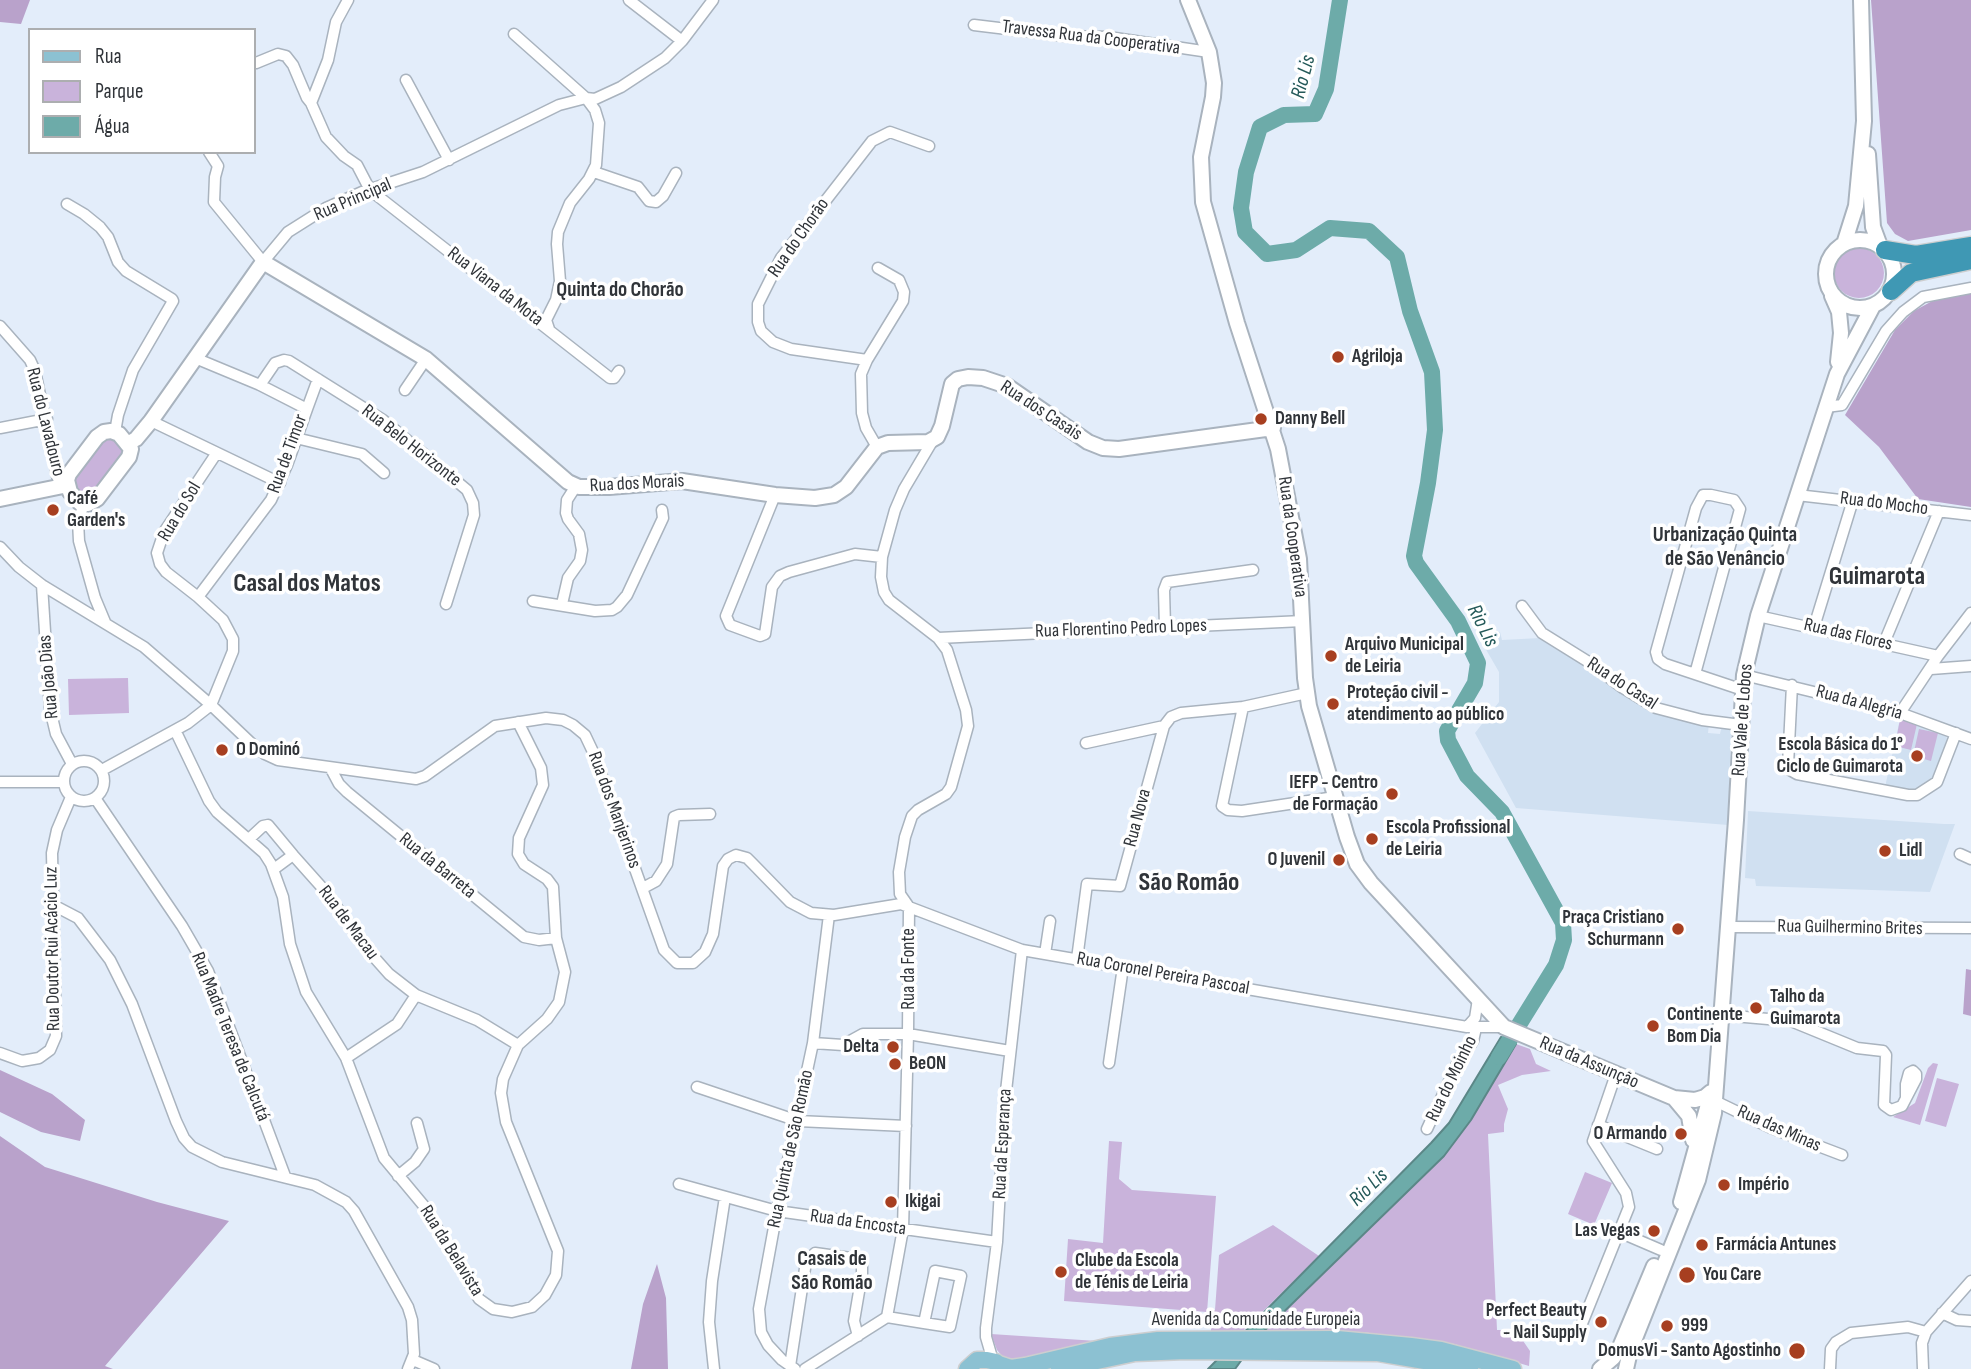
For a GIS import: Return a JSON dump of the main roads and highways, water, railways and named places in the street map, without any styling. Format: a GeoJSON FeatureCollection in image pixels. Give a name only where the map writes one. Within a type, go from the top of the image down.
{"type":"FeatureCollection","features":[{"type":"Feature","properties":{"kind":"highway"},"geometry":{"type":"LineString","coordinates":[[1882,248],[1916,255],[1971,246]]}},
{"type":"Feature","properties":{"kind":"highway"},"geometry":{"type":"LineString","coordinates":[[1891,291],[1911,272],[1971,260]]}},
{"type":"Feature","properties":{"kind":"main road","name":"Rua da Cooperativa"},"geometry":{"type":"LineString","coordinates":[[1188,0],[1209,52],[1214,90],[1201,157],[1203,202],[1237,323],[1273,429],[1295,532],[1307,693],[1347,837],[1366,877],[1504,1027]]}},
{"type":"Feature","properties":{"kind":"main road"},"geometry":{"type":"LineString","coordinates":[[1831,293],[1837,300],[1854,309],[1873,306],[1891,291],[1895,274],[1894,265],[1882,248],[1873,227],[1864,121],[1861,0]]}},
{"type":"Feature","properties":{"kind":"main road"},"geometry":{"type":"LineString","coordinates":[[1837,373],[1841,333],[1839,312],[1826,282],[1826,270],[1829,259],[1844,244],[1850,232],[1856,206],[1864,121]]}},
{"type":"Feature","properties":{"kind":"main road"},"geometry":{"type":"LineString","coordinates":[[1844,244],[1862,240],[1882,248]]}},
{"type":"Feature","properties":{"kind":"main road","name":"Rua Principal"},"geometry":{"type":"LineString","coordinates":[[127,444],[136,439],[151,421],[263,262]]}},
{"type":"Feature","properties":{"kind":"main road","name":"Rua dos Morais"},"geometry":{"type":"LineString","coordinates":[[263,262],[426,359],[562,477],[576,486],[609,487],[682,481],[775,495],[821,497],[838,493],[846,487],[877,447]]}},
{"type":"Feature","properties":{"kind":"main road"},"geometry":{"type":"LineString","coordinates":[[1837,373],[1873,306]]}},
{"type":"Feature","properties":{"kind":"main road","name":"Rua Vale de Lobos"},"geometry":{"type":"LineString","coordinates":[[1626,1369],[1630,1351],[1689,1207],[1708,1141],[1722,1014],[1744,675],[1758,616],[1837,373]]}},
{"type":"Feature","properties":{"kind":"main road","name":"Rua dos Casais"},"geometry":{"type":"LineString","coordinates":[[877,447],[933,439],[942,426],[952,384],[958,379],[968,377],[983,378],[1007,386],[1088,442],[1103,448],[1119,449],[1273,429]]}},
{"type":"Feature","properties":{"kind":"main road"},"geometry":{"type":"LineString","coordinates":[[104,432],[116,432],[127,444],[131,453],[127,460],[93,503],[84,504],[74,498],[64,485],[69,474],[97,437],[104,432]]}},
{"type":"Feature","properties":{"kind":"main road"},"geometry":{"type":"LineString","coordinates":[[0,499],[64,485]]}},
{"type":"Feature","properties":{"kind":"main road","name":"Rua da Assunção"},"geometry":{"type":"LineString","coordinates":[[1504,1027],[1614,1081],[1680,1099],[1703,1115]]}},
{"type":"Feature","properties":{"kind":"main road"},"geometry":{"type":"LineString","coordinates":[[1694,1152],[1691,1121],[1680,1099],[1701,1099],[1715,1091]]}},
{"type":"Feature","properties":{"kind":"main road","name":"Rua Vale de Lobos"},"geometry":{"type":"LineString","coordinates":[[1600,1369],[1614,1358],[1620,1347],[1661,1250],[1680,1203],[1703,1115],[1715,1091]]}},
{"type":"Feature","properties":{"kind":"main road","name":"Rua Vale de Lobos"},"geometry":{"type":"LineString","coordinates":[[1703,1115],[1707,1122],[1708,1141]]}},
{"type":"Feature","properties":{"kind":"main road","name":"Avenida da Comunidade Europeia"},"geometry":{"type":"LineString","coordinates":[[1292,1346],[1337,1339],[1411,1346],[1471,1357],[1513,1369]]}},
{"type":"Feature","properties":{"kind":"main road","name":"Avenida da Comunidade Europeia"},"geometry":{"type":"LineString","coordinates":[[987,1365],[1011,1368],[1025,1366],[1132,1342],[1292,1346],[1378,1353],[1470,1369]]}},
{"type":"Feature","properties":{"kind":"main road","name":"Avenida da Comunidade Europeia"},"geometry":{"type":"LineString","coordinates":[[1059,1369],[1135,1353],[1214,1345]]}},
{"type":"Feature","properties":{"kind":"water","name":"Rio Lis"},"geometry":{"type":"Polygon","coordinates":[[[1501,1037],[1516,1044],[1471,1120],[1444,1156],[1259,1336],[1235,1369],[1208,1369],[1449,1123],[1501,1037]]]}},
{"type":"Feature","properties":{"kind":"waterway","name":"Rio Lis"},"geometry":{"type":"LineString","coordinates":[[1340,0],[1326,89],[1315,114],[1284,115],[1260,127],[1246,172],[1241,208],[1245,232],[1267,254],[1296,250],[1330,228],[1369,231],[1397,257],[1410,311],[1432,372],[1435,430],[1414,556],[1416,563],[1458,621],[1478,663],[1475,683],[1447,731],[1448,740],[1467,776],[1502,812],[1563,923],[1564,940],[1556,965],[1499,1057]]}},
{"type":"Feature","properties":{"kind":"place","name":"Agriloja"},"geometry":{"type":"Point","coordinates":[1338,357]}},
{"type":"Feature","properties":{"kind":"place","name":"Danny Bell"},"geometry":{"type":"Point","coordinates":[1261,419]}},
{"type":"Feature","properties":{"kind":"place","name":"Café Garden's"},"geometry":{"type":"Point","coordinates":[53,510]}},
{"type":"Feature","properties":{"kind":"place","name":"Arquivo Municipal de Leiria"},"geometry":{"type":"Point","coordinates":[1331,656]}},
{"type":"Feature","properties":{"kind":"place","name":"Proteção civil - atendimento ao público"},"geometry":{"type":"Point","coordinates":[1333,704]}},
{"type":"Feature","properties":{"kind":"place","name":"O Dominó"},"geometry":{"type":"Point","coordinates":[222,750]}},
{"type":"Feature","properties":{"kind":"place","name":"Escola Básica do 1° Ciclo de Guimarota"},"geometry":{"type":"Point","coordinates":[1917,756]}},
{"type":"Feature","properties":{"kind":"place","name":"IEFP - Centro de Formação"},"geometry":{"type":"Point","coordinates":[1392,794]}},
{"type":"Feature","properties":{"kind":"place","name":"Escola Profissional de Leiria"},"geometry":{"type":"Point","coordinates":[1372,839]}},
{"type":"Feature","properties":{"kind":"place","name":"Lidl"},"geometry":{"type":"Point","coordinates":[1885,851]}},
{"type":"Feature","properties":{"kind":"place","name":"O Juvenil"},"geometry":{"type":"Point","coordinates":[1339,860]}},
{"type":"Feature","properties":{"kind":"place","name":"Praça Cristiano Schurmann"},"geometry":{"type":"Point","coordinates":[1678,929]}},
{"type":"Feature","properties":{"kind":"place","name":"Talho da Guimarota"},"geometry":{"type":"Point","coordinates":[1756,1008]}},
{"type":"Feature","properties":{"kind":"place","name":"Continente Bom Dia"},"geometry":{"type":"Point","coordinates":[1653,1026]}},
{"type":"Feature","properties":{"kind":"place","name":"Delta"},"geometry":{"type":"Point","coordinates":[893,1047]}},
{"type":"Feature","properties":{"kind":"place","name":"BeON"},"geometry":{"type":"Point","coordinates":[895,1064]}},
{"type":"Feature","properties":{"kind":"place","name":"O Armando"},"geometry":{"type":"Point","coordinates":[1681,1134]}},
{"type":"Feature","properties":{"kind":"place","name":"Império"},"geometry":{"type":"Point","coordinates":[1724,1185]}},
{"type":"Feature","properties":{"kind":"place","name":"Ikigai"},"geometry":{"type":"Point","coordinates":[891,1202]}},
{"type":"Feature","properties":{"kind":"place","name":"Las Vegas"},"geometry":{"type":"Point","coordinates":[1654,1231]}},
{"type":"Feature","properties":{"kind":"place","name":"Farmácia Antunes"},"geometry":{"type":"Point","coordinates":[1702,1245]}},
{"type":"Feature","properties":{"kind":"place","name":"Clube da Escola de Ténis de Leiria"},"geometry":{"type":"Point","coordinates":[1061,1272]}},
{"type":"Feature","properties":{"kind":"place","name":"You Care"},"geometry":{"type":"Point","coordinates":[1687,1275]}},
{"type":"Feature","properties":{"kind":"place","name":"Perfect Beauty - Nail Supply"},"geometry":{"type":"Point","coordinates":[1601,1322]}},
{"type":"Feature","properties":{"kind":"place","name":"999"},"geometry":{"type":"Point","coordinates":[1667,1326]}},
{"type":"Feature","properties":{"kind":"place","name":"DomusVi - Santo Agostinho"},"geometry":{"type":"Point","coordinates":[1797,1351]}},
{"type":"Feature","properties":{"kind":"district","name":"Quinta do Chorão"},"geometry":{"type":"Point","coordinates":[620,291]}},
{"type":"Feature","properties":{"kind":"district","name":"Urbanização Quinta de São Venâncio"},"geometry":{"type":"Point","coordinates":[1725,548]}},
{"type":"Feature","properties":{"kind":"district","name":"Guimarota"},"geometry":{"type":"Point","coordinates":[1877,577]}},
{"type":"Feature","properties":{"kind":"district","name":"Casal dos Matos"},"geometry":{"type":"Point","coordinates":[307,584]}},
{"type":"Feature","properties":{"kind":"district","name":"São Romão"},"geometry":{"type":"Point","coordinates":[1189,883]}},
{"type":"Feature","properties":{"kind":"district","name":"Casais de São Romão"},"geometry":{"type":"Point","coordinates":[832,1272]}}]}
